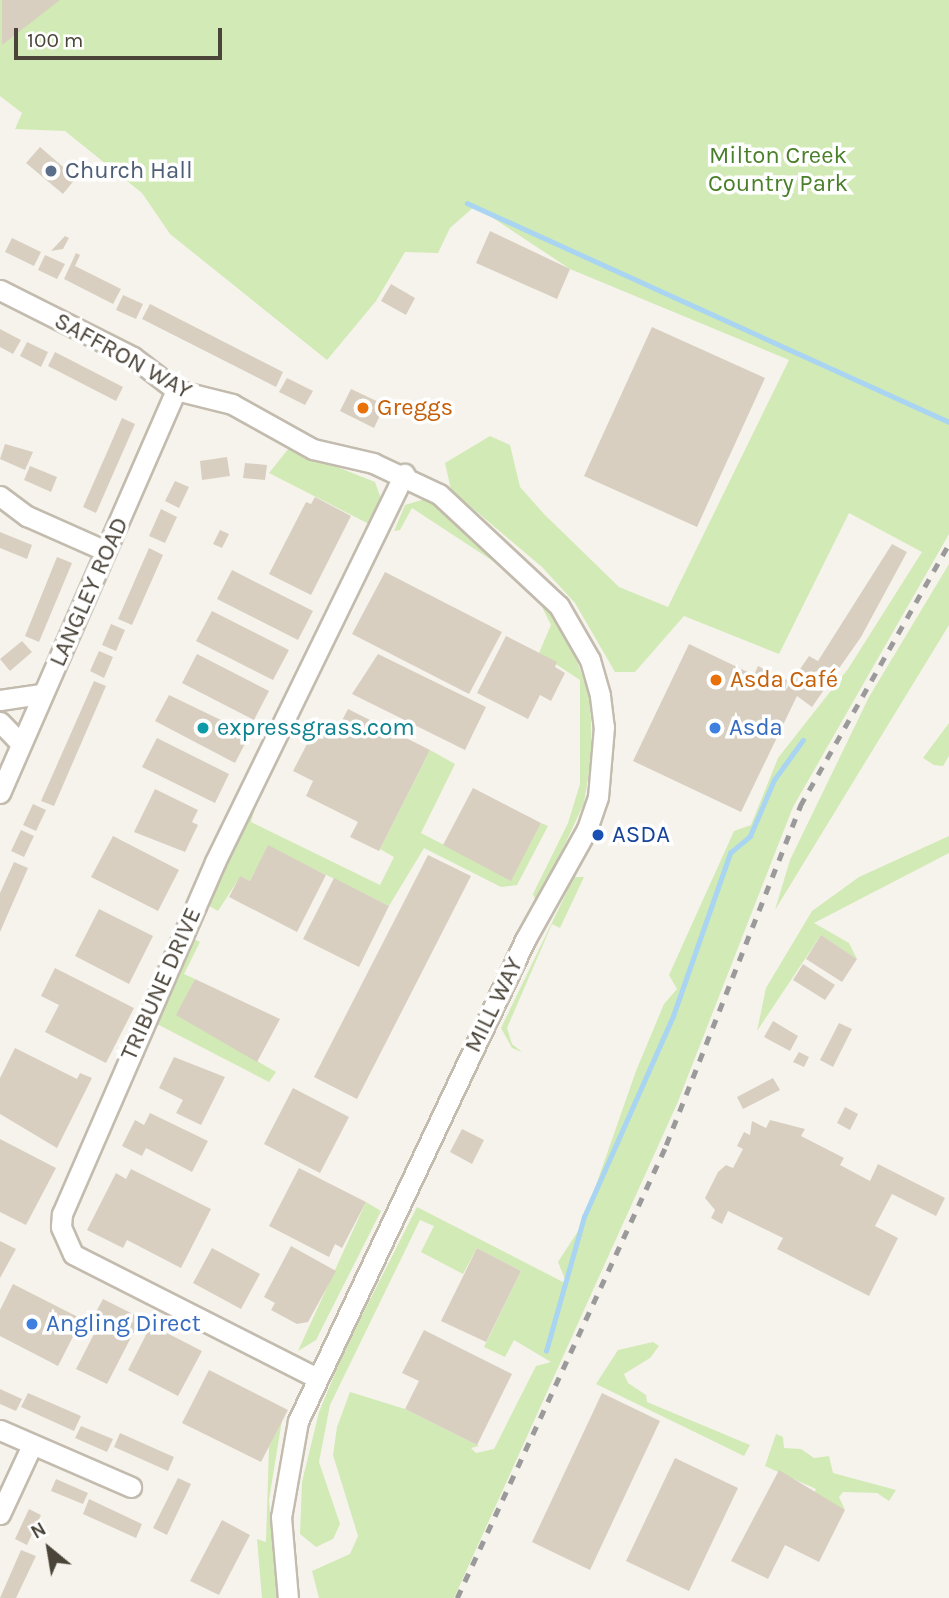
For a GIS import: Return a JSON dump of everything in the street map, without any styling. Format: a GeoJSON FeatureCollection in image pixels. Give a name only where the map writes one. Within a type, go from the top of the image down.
{"type":"FeatureCollection","features":[{"type":"Feature","properties":{"kind":"street","name":"SAFFRON WAY"},"geometry":{"type":"LineString","coordinates":[[0,290],[133,357],[176,390],[232,404],[313,449],[404,474]]}},
{"type":"Feature","properties":{"kind":"street","name":"LANGLEY ROAD"},"geometry":{"type":"LineString","coordinates":[[0,793],[40,694],[176,390]]}},
{"type":"Feature","properties":{"kind":"street","name":"TRIBUNE DRIVE"},"geometry":{"type":"LineString","coordinates":[[315,1377],[73,1254],[61,1227],[62,1214],[215,862],[404,474]]}},
{"type":"Feature","properties":{"kind":"street","name":"MILL WAY"},"geometry":{"type":"LineString","coordinates":[[288,1598],[281,1517],[288,1456],[315,1377],[525,940],[587,830],[598,797],[604,727],[600,696],[569,619],[490,538],[439,494],[404,474]]}},
{"type":"Feature","properties":{"kind":"street"},"geometry":{"type":"LineString","coordinates":[[0,496],[27,516],[106,551]]}},
{"type":"Feature","properties":{"kind":"street"},"geometry":{"type":"LineString","coordinates":[[0,700],[40,694]]}},
{"type":"Feature","properties":{"kind":"street"},"geometry":{"type":"LineString","coordinates":[[0,722],[21,744]]}},
{"type":"Feature","properties":{"kind":"street"},"geometry":{"type":"LineString","coordinates":[[0,1430],[131,1487]]}},
{"type":"Feature","properties":{"kind":"street"},"geometry":{"type":"LineString","coordinates":[[0,1514],[32,1445]]}},
{"type":"Feature","properties":{"kind":"green space","name":"Milton Creek Country Park"},"geometry":{"type":"Polygon","coordinates":[[[0,0],[949,0],[949,534],[793,807],[677,1104],[454,1598],[319,1598],[312,1571],[350,1554],[358,1536],[333,1455],[337,1427],[350,1392],[405,1409],[479,1446],[471,1448],[476,1453],[494,1449],[536,1366],[551,1362],[514,1340],[505,1357],[484,1347],[521,1271],[477,1248],[463,1274],[421,1252],[434,1226],[420,1220],[330,1405],[319,1462],[340,1524],[333,1539],[316,1547],[300,1534],[302,1482],[319,1412],[346,1347],[417,1207],[567,1284],[558,1262],[582,1225],[636,1071],[664,1004],[677,989],[669,975],[734,831],[751,825],[778,758],[848,669],[922,552],[849,513],[779,654],[684,616],[635,672],[615,672],[575,603],[542,567],[451,490],[445,463],[490,436],[510,445],[520,487],[544,514],[619,587],[668,607],[789,360],[570,269],[475,206],[450,228],[438,253],[405,252],[376,301],[327,360],[170,234],[142,193],[65,131],[15,129],[22,113],[0,96],[0,0]]]}},
{"type":"Feature","properties":{"kind":"green space"},"geometry":{"type":"Polygon","coordinates":[[[289,448],[375,482],[383,504],[373,526],[269,473],[289,448]]]}},
{"type":"Feature","properties":{"kind":"green space"},"geometry":{"type":"Polygon","coordinates":[[[428,498],[550,610],[573,650],[590,697],[592,753],[584,803],[537,905],[533,894],[568,823],[580,784],[580,680],[539,653],[551,625],[540,603],[505,569],[412,508],[400,530],[394,531],[405,505],[428,498]]]}},
{"type":"Feature","properties":{"kind":"green space"},"geometry":{"type":"Polygon","coordinates":[[[949,564],[949,625],[775,910],[790,860],[869,697],[949,564]]]}},
{"type":"Feature","properties":{"kind":"green space"},"geometry":{"type":"Polygon","coordinates":[[[949,723],[949,756],[943,766],[934,765],[923,758],[949,723]]]}},
{"type":"Feature","properties":{"kind":"green space"},"geometry":{"type":"Polygon","coordinates":[[[430,750],[455,764],[421,833],[511,880],[541,823],[548,826],[517,885],[501,887],[424,848],[389,906],[268,846],[250,881],[240,877],[218,911],[206,904],[257,802],[251,822],[380,885],[394,857],[380,849],[430,750]]]}},
{"type":"Feature","properties":{"kind":"green space"},"geometry":{"type":"Polygon","coordinates":[[[949,836],[949,853],[814,923],[849,943],[857,959],[821,935],[757,1031],[766,988],[812,911],[859,877],[949,836]]]}},
{"type":"Feature","properties":{"kind":"green space"},"geometry":{"type":"Polygon","coordinates":[[[574,877],[584,877],[560,928],[552,924],[507,1028],[512,1044],[522,1052],[512,1048],[501,1028],[574,877]]]}},
{"type":"Feature","properties":{"kind":"green space"},"geometry":{"type":"Polygon","coordinates":[[[192,938],[200,942],[184,974],[195,979],[177,1015],[276,1072],[269,1082],[157,1024],[192,938]]]}},
{"type":"Feature","properties":{"kind":"green space"},"geometry":{"type":"Polygon","coordinates":[[[366,1202],[381,1211],[316,1340],[298,1351],[366,1202]]]}},
{"type":"Feature","properties":{"kind":"green space"},"geometry":{"type":"Polygon","coordinates":[[[653,1342],[659,1346],[650,1358],[624,1374],[628,1383],[646,1395],[647,1402],[750,1445],[744,1456],[596,1384],[618,1350],[653,1342]]]}},
{"type":"Feature","properties":{"kind":"green space"},"geometry":{"type":"Polygon","coordinates":[[[282,1420],[269,1500],[277,1598],[262,1598],[257,1539],[266,1542],[269,1447],[282,1420]]]}},
{"type":"Feature","properties":{"kind":"green space"},"geometry":{"type":"Polygon","coordinates":[[[776,1434],[783,1437],[784,1448],[801,1449],[814,1458],[829,1456],[833,1473],[896,1490],[889,1501],[877,1493],[843,1492],[839,1497],[845,1510],[814,1494],[816,1489],[765,1466],[776,1434]]]}},
{"type":"Feature","properties":{"kind":"building"},"geometry":{"type":"Polygon","coordinates":[[[2,0],[60,0],[2,45],[2,0]]]}},
{"type":"Feature","properties":{"kind":"building","name":"Church Hall"},"geometry":{"type":"Polygon","coordinates":[[[40,147],[76,178],[63,194],[26,163],[40,147]]]}},
{"type":"Feature","properties":{"kind":"building"},"geometry":{"type":"Polygon","coordinates":[[[490,231],[570,269],[557,299],[476,263],[490,231]]]}},
{"type":"Feature","properties":{"kind":"building"},"geometry":{"type":"Polygon","coordinates":[[[65,236],[69,238],[63,249],[51,251],[65,236]]]}},
{"type":"Feature","properties":{"kind":"building"},"geometry":{"type":"Polygon","coordinates":[[[12,238],[41,252],[34,266],[5,252],[12,238]]]}},
{"type":"Feature","properties":{"kind":"building"},"geometry":{"type":"Polygon","coordinates":[[[76,253],[80,255],[75,266],[121,289],[113,304],[64,279],[76,253]]]}},
{"type":"Feature","properties":{"kind":"building"},"geometry":{"type":"Polygon","coordinates":[[[45,255],[65,264],[57,279],[38,270],[45,255]]]}},
{"type":"Feature","properties":{"kind":"building"},"geometry":{"type":"Polygon","coordinates":[[[391,284],[415,298],[406,315],[381,301],[391,284]]]}},
{"type":"Feature","properties":{"kind":"building"},"geometry":{"type":"Polygon","coordinates":[[[123,295],[143,304],[136,319],[116,310],[123,295]]]}},
{"type":"Feature","properties":{"kind":"building"},"geometry":{"type":"Polygon","coordinates":[[[150,304],[283,372],[276,387],[142,319],[150,304]]]}},
{"type":"Feature","properties":{"kind":"building"},"geometry":{"type":"Polygon","coordinates":[[[652,327],[765,378],[697,527],[584,476],[652,327]]]}},
{"type":"Feature","properties":{"kind":"building"},"geometry":{"type":"Polygon","coordinates":[[[0,329],[21,340],[13,354],[0,347],[0,329]]]}},
{"type":"Feature","properties":{"kind":"building"},"geometry":{"type":"Polygon","coordinates":[[[27,342],[48,352],[41,367],[20,356],[27,342]]]}},
{"type":"Feature","properties":{"kind":"building"},"geometry":{"type":"Polygon","coordinates":[[[55,352],[123,387],[116,401],[48,366],[55,352]]]}},
{"type":"Feature","properties":{"kind":"building"},"geometry":{"type":"Polygon","coordinates":[[[287,378],[313,391],[305,405],[279,392],[287,378]]]}},
{"type":"Feature","properties":{"kind":"building","name":"Greggs"},"geometry":{"type":"Polygon","coordinates":[[[351,389],[385,405],[374,428],[340,411],[351,389]]]}},
{"type":"Feature","properties":{"kind":"building"},"geometry":{"type":"Polygon","coordinates":[[[122,418],[135,424],[96,513],[83,507],[122,418]]]}},
{"type":"Feature","properties":{"kind":"building"},"geometry":{"type":"Polygon","coordinates":[[[5,444],[33,452],[25,470],[0,459],[5,444]]]}},
{"type":"Feature","properties":{"kind":"building"},"geometry":{"type":"Polygon","coordinates":[[[227,457],[230,476],[202,480],[200,461],[227,457]]]}},
{"type":"Feature","properties":{"kind":"building"},"geometry":{"type":"Polygon","coordinates":[[[245,463],[267,465],[265,480],[243,478],[245,463]]]}},
{"type":"Feature","properties":{"kind":"building"},"geometry":{"type":"Polygon","coordinates":[[[30,466],[57,477],[51,492],[24,480],[30,466]]]}},
{"type":"Feature","properties":{"kind":"building"},"geometry":{"type":"Polygon","coordinates":[[[175,481],[189,487],[179,508],[165,501],[175,481]]]}},
{"type":"Feature","properties":{"kind":"building"},"geometry":{"type":"Polygon","coordinates":[[[315,497],[351,516],[311,595],[269,574],[306,502],[311,504],[315,497]]]}},
{"type":"Feature","properties":{"kind":"building"},"geometry":{"type":"Polygon","coordinates":[[[161,509],[177,517],[165,543],[149,536],[161,509]]]}},
{"type":"Feature","properties":{"kind":"building"},"geometry":{"type":"Polygon","coordinates":[[[220,530],[229,534],[222,548],[213,544],[220,530]]]}},
{"type":"Feature","properties":{"kind":"building"},"geometry":{"type":"Polygon","coordinates":[[[0,532],[32,545],[27,559],[0,548],[0,532]]]}},
{"type":"Feature","properties":{"kind":"building","name":"Asda"},"geometry":{"type":"Polygon","coordinates":[[[892,544],[907,552],[861,637],[812,707],[797,696],[741,812],[633,761],[689,644],[754,675],[758,666],[787,680],[785,691],[809,656],[818,661],[892,544]]]}},
{"type":"Feature","properties":{"kind":"building"},"geometry":{"type":"Polygon","coordinates":[[[149,548],[163,555],[132,625],[118,619],[149,548]]]}},
{"type":"Feature","properties":{"kind":"building"},"geometry":{"type":"Polygon","coordinates":[[[57,557],[72,563],[39,642],[25,636],[57,557]]]}},
{"type":"Feature","properties":{"kind":"building"},"geometry":{"type":"Polygon","coordinates":[[[232,570],[313,611],[298,640],[217,599],[232,570]]]}},
{"type":"Feature","properties":{"kind":"building"},"geometry":{"type":"Polygon","coordinates":[[[385,572],[502,632],[469,694],[352,634],[385,572]]]}},
{"type":"Feature","properties":{"kind":"building"},"geometry":{"type":"Polygon","coordinates":[[[212,611],[289,650],[273,680],[196,641],[212,611]]]}},
{"type":"Feature","properties":{"kind":"building"},"geometry":{"type":"Polygon","coordinates":[[[111,624],[125,630],[116,651],[102,645],[111,624]]]}},
{"type":"Feature","properties":{"kind":"building"},"geometry":{"type":"Polygon","coordinates":[[[506,636],[557,662],[555,667],[565,673],[551,701],[540,695],[528,719],[477,693],[506,636]]]}},
{"type":"Feature","properties":{"kind":"building"},"geometry":{"type":"Polygon","coordinates":[[[22,641],[32,652],[10,671],[0,659],[22,641]]]}},
{"type":"Feature","properties":{"kind":"building"},"geometry":{"type":"Polygon","coordinates":[[[99,651],[113,657],[104,678],[90,671],[99,651]]]}},
{"type":"Feature","properties":{"kind":"building"},"geometry":{"type":"Polygon","coordinates":[[[197,654],[269,691],[254,720],[182,683],[197,654]]]}},
{"type":"Feature","properties":{"kind":"building"},"geometry":{"type":"Polygon","coordinates":[[[378,654],[486,707],[465,750],[352,694],[378,654]]]}},
{"type":"Feature","properties":{"kind":"building"},"geometry":{"type":"Polygon","coordinates":[[[94,681],[106,686],[54,806],[41,801],[94,681]]]}},
{"type":"Feature","properties":{"kind":"building","name":"expressgrass.com"},"geometry":{"type":"Polygon","coordinates":[[[169,695],[250,734],[235,763],[155,721],[169,695]]]}},
{"type":"Feature","properties":{"kind":"building"},"geometry":{"type":"Polygon","coordinates":[[[348,709],[430,750],[379,851],[350,837],[358,822],[306,796],[313,781],[293,771],[319,721],[337,730],[348,709]]]}},
{"type":"Feature","properties":{"kind":"building"},"geometry":{"type":"Polygon","coordinates":[[[157,738],[229,774],[215,803],[142,767],[157,738]]]}},
{"type":"Feature","properties":{"kind":"building"},"geometry":{"type":"Polygon","coordinates":[[[473,788],[541,823],[511,881],[443,845],[473,788]]]}},
{"type":"Feature","properties":{"kind":"building"},"geometry":{"type":"Polygon","coordinates":[[[155,789],[198,810],[192,822],[198,825],[185,852],[134,832],[155,789]]]}},
{"type":"Feature","properties":{"kind":"building"},"geometry":{"type":"Polygon","coordinates":[[[33,804],[46,810],[36,831],[23,825],[33,804]]]}},
{"type":"Feature","properties":{"kind":"building"},"geometry":{"type":"Polygon","coordinates":[[[21,830],[34,836],[24,857],[11,851],[21,830]]]}},
{"type":"Feature","properties":{"kind":"building"},"geometry":{"type":"Polygon","coordinates":[[[113,836],[179,870],[158,911],[91,877],[113,836]]]}},
{"type":"Feature","properties":{"kind":"building"},"geometry":{"type":"Polygon","coordinates":[[[268,845],[326,875],[297,932],[229,897],[240,876],[250,881],[268,845]]]}},
{"type":"Feature","properties":{"kind":"building"},"geometry":{"type":"Polygon","coordinates":[[[428,855],[471,876],[357,1099],[314,1077],[428,855]]]}},
{"type":"Feature","properties":{"kind":"building"},"geometry":{"type":"Polygon","coordinates":[[[14,862],[28,868],[0,932],[0,893],[14,862]]]}},
{"type":"Feature","properties":{"kind":"building"},"geometry":{"type":"Polygon","coordinates":[[[334,878],[389,906],[359,967],[303,939],[334,878]]]}},
{"type":"Feature","properties":{"kind":"building"},"geometry":{"type":"Polygon","coordinates":[[[99,909],[153,936],[129,984],[75,956],[99,909]]]}},
{"type":"Feature","properties":{"kind":"building"},"geometry":{"type":"Polygon","coordinates":[[[821,935],[857,959],[842,982],[806,959],[821,935]]]}},
{"type":"Feature","properties":{"kind":"building"},"geometry":{"type":"Polygon","coordinates":[[[803,964],[835,985],[825,1000],[793,980],[803,964]]]}},
{"type":"Feature","properties":{"kind":"building"},"geometry":{"type":"Polygon","coordinates":[[[55,968],[134,1008],[106,1063],[45,1032],[59,1005],[41,996],[55,968]]]}},
{"type":"Feature","properties":{"kind":"building"},"geometry":{"type":"Polygon","coordinates":[[[195,979],[280,1019],[257,1062],[176,1015],[195,979]]]}},
{"type":"Feature","properties":{"kind":"building"},"geometry":{"type":"Polygon","coordinates":[[[773,1021],[798,1036],[790,1051],[764,1037],[773,1021]]]}},
{"type":"Feature","properties":{"kind":"building"},"geometry":{"type":"Polygon","coordinates":[[[839,1023],[852,1029],[833,1067],[820,1060],[839,1023]]]}},
{"type":"Feature","properties":{"kind":"building"},"geometry":{"type":"Polygon","coordinates":[[[15,1048],[77,1079],[80,1073],[92,1078],[57,1148],[0,1114],[0,1078],[15,1048]]]}},
{"type":"Feature","properties":{"kind":"building"},"geometry":{"type":"Polygon","coordinates":[[[799,1052],[809,1057],[804,1067],[793,1062],[799,1052]]]}},
{"type":"Feature","properties":{"kind":"building"},"geometry":{"type":"Polygon","coordinates":[[[174,1057],[225,1077],[201,1125],[176,1113],[183,1100],[159,1088],[174,1057]]]}},
{"type":"Feature","properties":{"kind":"building"},"geometry":{"type":"Polygon","coordinates":[[[773,1078],[780,1090],[743,1109],[737,1097],[773,1078]]]}},
{"type":"Feature","properties":{"kind":"building"},"geometry":{"type":"Polygon","coordinates":[[[293,1088],[349,1117],[320,1173],[264,1144],[293,1088]]]}},
{"type":"Feature","properties":{"kind":"building"},"geometry":{"type":"Polygon","coordinates":[[[845,1107],[858,1114],[850,1130],[837,1123],[845,1107]]]}},
{"type":"Feature","properties":{"kind":"building"},"geometry":{"type":"Polygon","coordinates":[[[150,1113],[208,1141],[192,1172],[146,1148],[142,1156],[122,1146],[135,1120],[144,1125],[150,1113]]]}},
{"type":"Feature","properties":{"kind":"building"},"geometry":{"type":"Polygon","coordinates":[[[770,1120],[805,1129],[801,1136],[844,1158],[840,1165],[870,1181],[878,1164],[945,1198],[936,1216],[892,1194],[875,1226],[898,1238],[869,1296],[777,1249],[783,1238],[728,1211],[722,1224],[711,1218],[715,1210],[705,1198],[718,1172],[726,1165],[733,1168],[743,1149],[737,1146],[744,1132],[750,1135],[752,1121],[766,1128],[770,1120]]]}},
{"type":"Feature","properties":{"kind":"building"},"geometry":{"type":"Polygon","coordinates":[[[462,1129],[484,1140],[472,1164],[450,1152],[462,1129]]]}},
{"type":"Feature","properties":{"kind":"building"},"geometry":{"type":"Polygon","coordinates":[[[0,1139],[56,1168],[26,1225],[0,1212],[0,1139]]]}},
{"type":"Feature","properties":{"kind":"building"},"geometry":{"type":"Polygon","coordinates":[[[299,1168],[366,1202],[342,1248],[335,1244],[329,1257],[269,1226],[299,1168]]]}},
{"type":"Feature","properties":{"kind":"building"},"geometry":{"type":"Polygon","coordinates":[[[131,1169],[211,1209],[181,1268],[127,1240],[123,1248],[87,1230],[116,1173],[126,1179],[131,1169]]]}},
{"type":"Feature","properties":{"kind":"building"},"geometry":{"type":"Polygon","coordinates":[[[0,1241],[16,1249],[0,1278],[0,1241]]]}},
{"type":"Feature","properties":{"kind":"building"},"geometry":{"type":"Polygon","coordinates":[[[291,1246],[336,1271],[308,1322],[297,1324],[271,1310],[275,1303],[264,1297],[291,1246]]]}},
{"type":"Feature","properties":{"kind":"building"},"geometry":{"type":"Polygon","coordinates":[[[212,1248],[260,1274],[241,1309],[193,1283],[212,1248]]]}},
{"type":"Feature","properties":{"kind":"building"},"geometry":{"type":"Polygon","coordinates":[[[477,1248],[521,1271],[486,1342],[441,1321],[477,1248]]]}},
{"type":"Feature","properties":{"kind":"building"},"geometry":{"type":"Polygon","coordinates":[[[13,1284],[82,1319],[58,1366],[0,1336],[0,1310],[13,1284]]]}},
{"type":"Feature","properties":{"kind":"building"},"geometry":{"type":"Polygon","coordinates":[[[103,1299],[141,1318],[107,1384],[76,1369],[94,1334],[86,1330],[103,1299]]]}},
{"type":"Feature","properties":{"kind":"building"},"geometry":{"type":"Polygon","coordinates":[[[151,1325],[202,1351],[178,1396],[128,1370],[151,1325]]]}},
{"type":"Feature","properties":{"kind":"building"},"geometry":{"type":"Polygon","coordinates":[[[424,1330],[512,1374],[477,1445],[405,1409],[419,1381],[402,1373],[424,1330]]]}},
{"type":"Feature","properties":{"kind":"building"},"geometry":{"type":"Polygon","coordinates":[[[209,1370],[288,1410],[261,1462],[182,1423],[209,1370]]]}},
{"type":"Feature","properties":{"kind":"building"},"geometry":{"type":"Polygon","coordinates":[[[0,1389],[22,1399],[16,1411],[0,1404],[0,1389]]]}},
{"type":"Feature","properties":{"kind":"building"},"geometry":{"type":"Polygon","coordinates":[[[28,1393],[81,1416],[74,1431],[21,1407],[28,1393]]]}},
{"type":"Feature","properties":{"kind":"building"},"geometry":{"type":"Polygon","coordinates":[[[602,1393],[660,1421],[590,1570],[532,1542],[602,1393]]]}},
{"type":"Feature","properties":{"kind":"building"},"geometry":{"type":"Polygon","coordinates":[[[81,1426],[113,1439],[107,1452],[75,1438],[81,1426]]]}},
{"type":"Feature","properties":{"kind":"building"},"geometry":{"type":"Polygon","coordinates":[[[120,1433],[174,1457],[168,1471],[114,1447],[120,1433]]]}},
{"type":"Feature","properties":{"kind":"building"},"geometry":{"type":"Polygon","coordinates":[[[675,1458],[738,1488],[689,1591],[626,1561],[675,1458]]]}},
{"type":"Feature","properties":{"kind":"building"},"geometry":{"type":"Polygon","coordinates":[[[779,1470],[845,1510],[819,1562],[785,1545],[768,1579],[731,1561],[779,1470]]]}},
{"type":"Feature","properties":{"kind":"building"},"geometry":{"type":"Polygon","coordinates":[[[178,1478],[191,1484],[167,1535],[153,1528],[178,1478]]]}},
{"type":"Feature","properties":{"kind":"building"},"geometry":{"type":"Polygon","coordinates":[[[56,1479],[88,1493],[83,1504],[51,1491],[56,1479]]]}},
{"type":"Feature","properties":{"kind":"building"},"geometry":{"type":"Polygon","coordinates":[[[89,1499],[142,1524],[136,1538],[83,1514],[89,1499]]]}},
{"type":"Feature","properties":{"kind":"building"},"geometry":{"type":"Polygon","coordinates":[[[29,1509],[41,1515],[27,1545],[15,1539],[29,1509]]]}},
{"type":"Feature","properties":{"kind":"building"},"geometry":{"type":"Polygon","coordinates":[[[222,1520],[250,1535],[219,1595],[190,1581],[222,1520]]]}},
{"type":"Feature","properties":{"kind":"building"},"geometry":{"type":"Polygon","coordinates":[[[21,1550],[36,1556],[16,1598],[0,1598],[21,1550]]]}},
{"type":"Feature","properties":{"kind":"waterway"},"geometry":{"type":"LineString","coordinates":[[467,203],[949,422]]}},
{"type":"Feature","properties":{"kind":"waterway"},"geometry":{"type":"LineString","coordinates":[[546,1351],[584,1217],[673,1016],[730,853],[750,836],[774,780],[803,740]]}},
{"type":"Feature","properties":{"kind":"railway"},"geometry":{"type":"LineString","coordinates":[[457,1598],[666,1145],[800,806],[949,544]]}},
{"type":"Feature","properties":{"kind":"place","name":"Church Hall"},"geometry":{"type":"Point","coordinates":[51,171]}},
{"type":"Feature","properties":{"kind":"place","name":"Greggs"},"geometry":{"type":"Point","coordinates":[363,408]}},
{"type":"Feature","properties":{"kind":"place","name":"Asda Café"},"geometry":{"type":"Point","coordinates":[716,680]}},
{"type":"Feature","properties":{"kind":"place","name":"expressgrass.com"},"geometry":{"type":"Point","coordinates":[203,728]}},
{"type":"Feature","properties":{"kind":"place","name":"Asda"},"geometry":{"type":"Point","coordinates":[715,728]}},
{"type":"Feature","properties":{"kind":"place","name":"ASDA"},"geometry":{"type":"Point","coordinates":[598,835]}},
{"type":"Feature","properties":{"kind":"place","name":"Angling Direct"},"geometry":{"type":"Point","coordinates":[32,1324]}}]}
